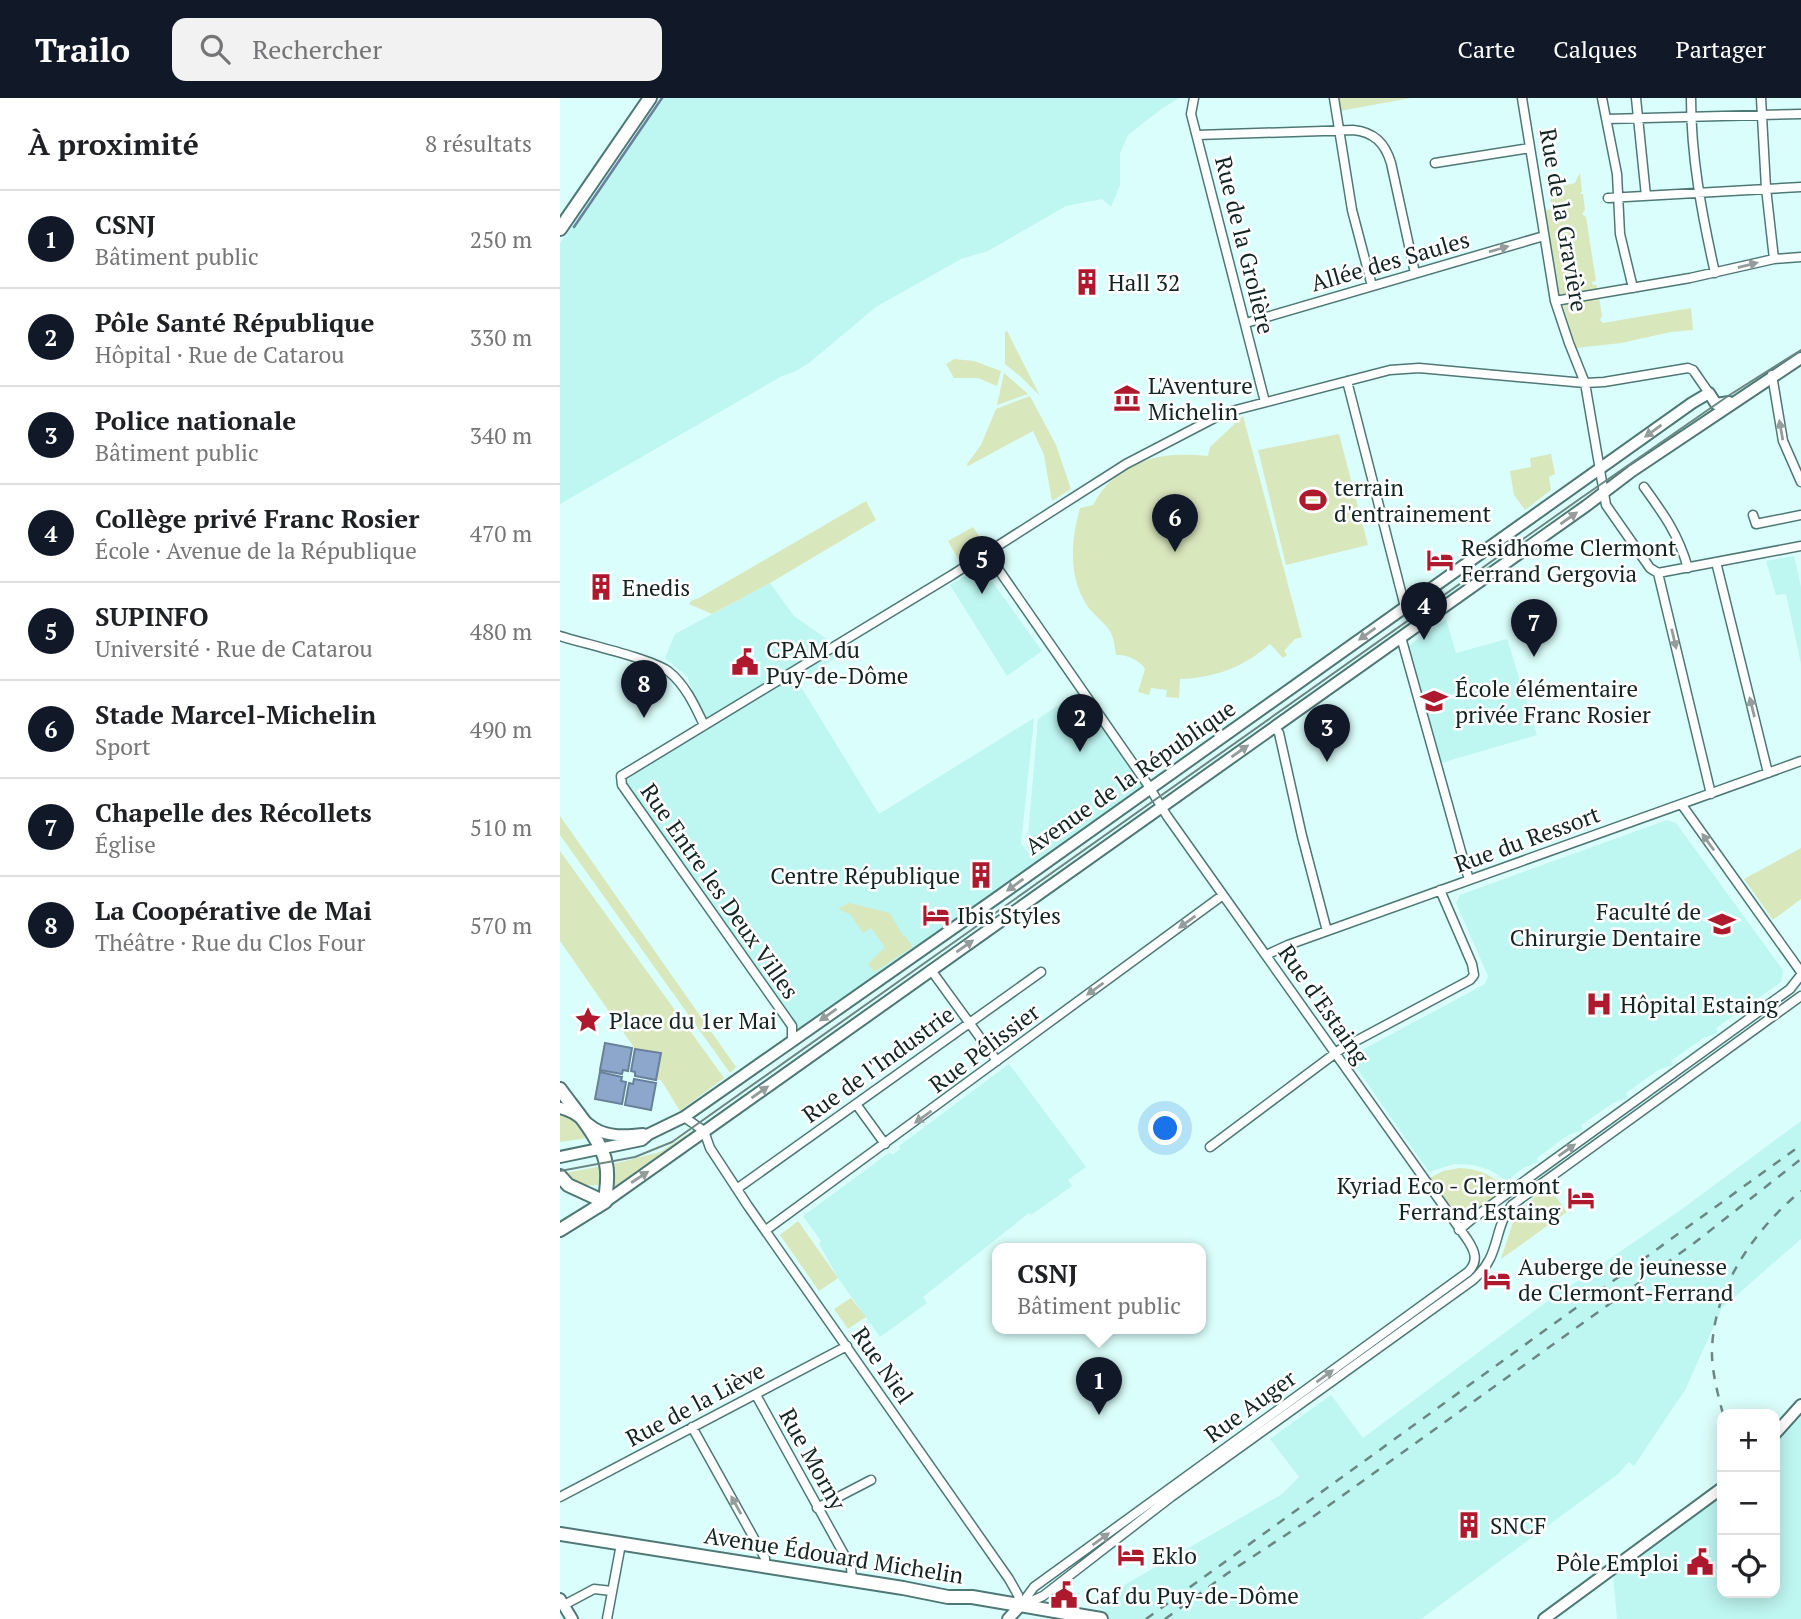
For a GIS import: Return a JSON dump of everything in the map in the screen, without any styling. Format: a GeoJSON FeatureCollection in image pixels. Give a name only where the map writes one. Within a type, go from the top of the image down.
{"type":"FeatureCollection","features":[{"type":"Feature","properties":{"kind":"main road"},"geometry":{"type":"LineString","coordinates":[[560,216],[641,98]]}},
{"type":"Feature","properties":{"kind":"main road"},"geometry":{"type":"LineString","coordinates":[[560,229],[650,98]]}},
{"type":"Feature","properties":{"kind":"main road","name":"Avenue de la République"},"geometry":{"type":"LineString","coordinates":[[560,1230],[690,1142],[1160,803],[1274,727],[1603,493],[1801,358]]}},
{"type":"Feature","properties":{"kind":"main road"},"geometry":{"type":"LineString","coordinates":[[1711,397],[1716,404],[1735,401]]}},
{"type":"Feature","properties":{"kind":"main road","name":"Avenue de la République"},"geometry":{"type":"LineString","coordinates":[[562,1158],[642,1140],[684,1117],[1599,470],[1711,397]]}},
{"type":"Feature","properties":{"kind":"main road"},"geometry":{"type":"LineString","coordinates":[[560,1089],[601,1149],[607,1168],[605,1202],[568,1185],[560,1176]]}},
{"type":"Feature","properties":{"kind":"main road"},"geometry":{"type":"LineString","coordinates":[[560,1108],[579,1116]]}},
{"type":"Feature","properties":{"kind":"main road","name":"Avenue de la République"},"geometry":{"type":"LineString","coordinates":[[579,1116],[602,1132],[619,1136],[649,1134]]}},
{"type":"Feature","properties":{"kind":"main road"},"geometry":{"type":"LineString","coordinates":[[1780,1428],[1801,1405]]}},
{"type":"Feature","properties":{"kind":"main road"},"geometry":{"type":"LineString","coordinates":[[1544,1619],[1717,1492]]}},
{"type":"Feature","properties":{"kind":"main road","name":"Avenue Édouard Michelin"},"geometry":{"type":"LineString","coordinates":[[560,1534],[1101,1619]]}},
{"type":"Feature","properties":{"kind":"main road"},"geometry":{"type":"LineString","coordinates":[[561,1601],[572,1619]]}},
{"type":"Feature","properties":{"kind":"main road"},"geometry":{"type":"LineString","coordinates":[[1008,1619],[1020,1606]]}},
{"type":"Feature","properties":{"kind":"street","name":"Rue de la Grolière"},"geometry":{"type":"LineString","coordinates":[[1194,98],[1191,114],[1265,402]]}},
{"type":"Feature","properties":{"kind":"street"},"geometry":{"type":"LineString","coordinates":[[1334,98],[1352,210],[1372,285]]}},
{"type":"Feature","properties":{"kind":"street","name":"Rue de la Gravière"},"geometry":{"type":"LineString","coordinates":[[1522,98],[1555,301],[1585,383],[1599,470]]}},
{"type":"Feature","properties":{"kind":"street"},"geometry":{"type":"LineString","coordinates":[[1602,98],[1617,174],[1620,234],[1633,288]]}},
{"type":"Feature","properties":{"kind":"street"},"geometry":{"type":"LineString","coordinates":[[1636,98],[1646,196]]}},
{"type":"Feature","properties":{"kind":"street"},"geometry":{"type":"LineString","coordinates":[[1691,98],[1689,116],[1700,204],[1714,273]]}},
{"type":"Feature","properties":{"kind":"street"},"geometry":{"type":"LineString","coordinates":[[1761,98],[1766,188],[1774,258]]}},
{"type":"Feature","properties":{"kind":"street"},"geometry":{"type":"LineString","coordinates":[[1607,119],[1801,114]]}},
{"type":"Feature","properties":{"kind":"street"},"geometry":{"type":"LineString","coordinates":[[1197,135],[1364,131],[1374,136],[1388,153],[1415,273]]}},
{"type":"Feature","properties":{"kind":"street"},"geometry":{"type":"LineString","coordinates":[[1434,163],[1530,148]]}},
{"type":"Feature","properties":{"kind":"street"},"geometry":{"type":"LineString","coordinates":[[1608,198],[1801,187]]}},
{"type":"Feature","properties":{"kind":"street","name":"Allée des Saules"},"geometry":{"type":"LineString","coordinates":[[1246,323],[1545,236]]}},
{"type":"Feature","properties":{"kind":"street"},"geometry":{"type":"LineString","coordinates":[[1555,301],[1714,273],[1774,258],[1801,257]]}},
{"type":"Feature","properties":{"kind":"street"},"geometry":{"type":"LineString","coordinates":[[560,636],[663,668],[683,688],[704,724],[1137,458],[1213,418],[1265,402],[1390,370],[1419,368],[1585,383],[1688,368],[1711,397],[1706,422]]}},
{"type":"Feature","properties":{"kind":"street"},"geometry":{"type":"LineString","coordinates":[[1772,376],[1783,441],[1801,482]]}},
{"type":"Feature","properties":{"kind":"street"},"geometry":{"type":"LineString","coordinates":[[1346,381],[1405,607]]}},
{"type":"Feature","properties":{"kind":"street"},"geometry":{"type":"LineString","coordinates":[[1599,470],[1605,505],[1650,568],[1658,573],[1801,546]]}},
{"type":"Feature","properties":{"kind":"street"},"geometry":{"type":"LineString","coordinates":[[1644,487],[1680,542],[1688,568]]}},
{"type":"Feature","properties":{"kind":"street"},"geometry":{"type":"LineString","coordinates":[[1753,515],[1756,524],[1801,515]]}},
{"type":"Feature","properties":{"kind":"street","name":"Rue d'Estaing"},"geometry":{"type":"LineString","coordinates":[[987,552],[1167,816],[1459,1230]]}},
{"type":"Feature","properties":{"kind":"street"},"geometry":{"type":"LineString","coordinates":[[1716,562],[1768,773]]}},
{"type":"Feature","properties":{"kind":"street"},"geometry":{"type":"LineString","coordinates":[[1658,573],[1711,794]]}},
{"type":"Feature","properties":{"kind":"street"},"geometry":{"type":"LineString","coordinates":[[1401,636],[1469,880]]}},
{"type":"Feature","properties":{"kind":"street","name":"Rue Entre les Deux Villes"},"geometry":{"type":"LineString","coordinates":[[704,724],[621,776],[622,785],[792,1026],[792,1041]]}},
{"type":"Feature","properties":{"kind":"street"},"geometry":{"type":"LineString","coordinates":[[1274,727],[1279,733],[1327,931]]}},
{"type":"Feature","properties":{"kind":"street","name":"Rue du Ressort"},"geometry":{"type":"LineString","coordinates":[[1266,955],[1801,761]]}},
{"type":"Feature","properties":{"kind":"street"},"geometry":{"type":"LineString","coordinates":[[1459,1230],[1798,981],[1801,974],[1682,805]]}},
{"type":"Feature","properties":{"kind":"street"},"geometry":{"type":"LineString","coordinates":[[1210,1147],[1336,1054],[1470,980],[1474,975],[1472,964],[1440,890]]}},
{"type":"Feature","properties":{"kind":"street","name":"Rue Pélissier"},"geometry":{"type":"LineString","coordinates":[[766,1230],[1223,895]]}},
{"type":"Feature","properties":{"kind":"street"},"geometry":{"type":"LineString","coordinates":[[931,970],[997,1061]]}},
{"type":"Feature","properties":{"kind":"street","name":"Rue de l'Industrie"},"geometry":{"type":"LineString","coordinates":[[738,1188],[1041,972]]}},
{"type":"Feature","properties":{"kind":"street"},"geometry":{"type":"LineString","coordinates":[[1020,1606],[1044,1596],[1171,1497],[1473,1280],[1491,1259],[1503,1220],[1512,1205],[1801,996]]}},
{"type":"Feature","properties":{"kind":"street","name":"Rue Entre les Deux Villes"},"geometry":{"type":"LineString","coordinates":[[792,1026],[808,1029]]}},
{"type":"Feature","properties":{"kind":"street"},"geometry":{"type":"LineString","coordinates":[[856,1104],[886,1144]]}},
{"type":"Feature","properties":{"kind":"street"},"geometry":{"type":"LineString","coordinates":[[684,1117],[704,1131]]}},
{"type":"Feature","properties":{"kind":"street","name":"Rue Niel"},"geometry":{"type":"LineString","coordinates":[[704,1131],[710,1148],[1009,1579],[1018,1595],[1020,1606]]}},
{"type":"Feature","properties":{"kind":"street"},"geometry":{"type":"LineString","coordinates":[[690,1142],[700,1142],[710,1148]]}},
{"type":"Feature","properties":{"kind":"street","name":"Rue Auger"},"geometry":{"type":"LineString","coordinates":[[1020,1606],[1034,1587],[1468,1272],[1475,1263],[1474,1250],[1459,1230]]}},
{"type":"Feature","properties":{"kind":"street","name":"Rue de la Liève"},"geometry":{"type":"LineString","coordinates":[[560,1497],[847,1346]]}},
{"type":"Feature","properties":{"kind":"street","name":"Rue Morny"},"geometry":{"type":"LineString","coordinates":[[755,1395],[851,1567],[852,1580]]}},
{"type":"Feature","properties":{"kind":"street"},"geometry":{"type":"LineString","coordinates":[[692,1427],[765,1558],[765,1566]]}},
{"type":"Feature","properties":{"kind":"street"},"geometry":{"type":"LineString","coordinates":[[817,1508],[871,1480]]}},
{"type":"Feature","properties":{"kind":"street"},"geometry":{"type":"LineString","coordinates":[[607,1619],[621,1544]]}},
{"type":"Feature","properties":{"kind":"street"},"geometry":{"type":"LineString","coordinates":[[561,1601],[594,1589],[612,1591]]}},
{"type":"Feature","properties":{"kind":"shaded area"},"geometry":{"type":"Polygon","coordinates":[[[661,98],[1179,98],[1128,135],[1120,153],[1120,185],[1111,207],[1102,199],[1066,206],[988,251],[961,259],[876,307],[809,363],[560,504],[560,243],[661,98]]]}},
{"type":"Feature","properties":{"kind":"shaded area"},"geometry":{"type":"Polygon","coordinates":[[[1794,556],[1801,587],[1801,664],[1786,594],[1776,595],[1766,561],[1794,556]]]}},
{"type":"Feature","properties":{"kind":"shaded area"},"geometry":{"type":"Polygon","coordinates":[[[978,568],[984,570],[1042,651],[1007,676],[950,585],[978,568]]]}},
{"type":"Feature","properties":{"kind":"shaded area"},"geometry":{"type":"Polygon","coordinates":[[[770,583],[794,616],[845,652],[798,682],[879,814],[1034,718],[1021,844],[1035,860],[1027,848],[1038,719],[1082,689],[1147,784],[802,1033],[715,914],[621,776],[704,725],[687,676],[665,658],[675,634],[770,583]]]}},
{"type":"Feature","properties":{"kind":"shaded area"},"geometry":{"type":"Polygon","coordinates":[[[1446,619],[1456,653],[1507,639],[1537,735],[1441,763],[1408,646],[1446,619]]]}},
{"type":"Feature","properties":{"kind":"shaded area","name":"Hôpital Estaing"},"geometry":{"type":"Polygon","coordinates":[[[1667,820],[1676,823],[1783,970],[1781,982],[1716,1028],[1718,1033],[1703,1038],[1671,1061],[1673,1065],[1658,1070],[1626,1093],[1628,1098],[1613,1103],[1581,1125],[1583,1130],[1568,1135],[1537,1158],[1538,1162],[1523,1168],[1507,1181],[1490,1170],[1473,1165],[1454,1164],[1429,1172],[1349,1057],[1485,984],[1488,976],[1456,903],[1460,895],[1667,820]]]}},
{"type":"Feature","properties":{"kind":"shaded area"},"geometry":{"type":"Polygon","coordinates":[[[605,1043],[632,1048],[628,1071],[623,1070],[622,1074],[600,1070],[605,1043]]]}},
{"type":"Feature","properties":{"kind":"shaded area"},"geometry":{"type":"Polygon","coordinates":[[[635,1049],[661,1053],[656,1080],[635,1076],[635,1072],[631,1071],[635,1049]]]}},
{"type":"Feature","properties":{"kind":"shaded area"},"geometry":{"type":"Polygon","coordinates":[[[1009,1064],[1086,1167],[1068,1180],[1072,1186],[1031,1215],[1029,1213],[923,1297],[927,1303],[880,1337],[838,1278],[819,1244],[821,1241],[803,1216],[890,1152],[892,1155],[900,1149],[899,1146],[1009,1064]]]}},
{"type":"Feature","properties":{"kind":"shaded area"},"geometry":{"type":"Polygon","coordinates":[[[600,1072],[622,1077],[621,1081],[626,1082],[622,1104],[595,1099],[600,1072]]]}},
{"type":"Feature","properties":{"kind":"shaded area"},"geometry":{"type":"Polygon","coordinates":[[[634,1079],[656,1083],[651,1110],[625,1105],[629,1083],[633,1084],[634,1079]]]}},
{"type":"Feature","properties":{"kind":"shaded area"},"geometry":{"type":"Polygon","coordinates":[[[1801,1121],[1801,1239],[1722,1308],[1685,1390],[1634,1466],[1629,1462],[1618,1474],[1421,1619],[1094,1619],[1106,1611],[1099,1607],[1105,1600],[1126,1584],[1282,1494],[1299,1477],[1270,1439],[1331,1395],[1363,1438],[1534,1311],[1682,1209],[1801,1121]]]}},
{"type":"Feature","properties":{"kind":"shaded area"},"geometry":{"type":"Polygon","coordinates":[[[1801,1416],[1801,1619],[1617,1619],[1613,1575],[1717,1500],[1717,1598],[1780,1598],[1780,1439],[1801,1416]]]}},
{"type":"Feature","properties":{"kind":"green space"},"geometry":{"type":"Polygon","coordinates":[[[1338,98],[1411,98],[1340,111],[1338,98]]]}},
{"type":"Feature","properties":{"kind":"green space"},"geometry":{"type":"Polygon","coordinates":[[[1580,173],[1580,194],[1583,194],[1585,210],[1582,214],[1586,217],[1596,281],[1592,282],[1597,285],[1597,289],[1559,296],[1545,211],[1551,209],[1550,189],[1575,183],[1580,173]]]}},
{"type":"Feature","properties":{"kind":"green space"},"geometry":{"type":"Polygon","coordinates":[[[1599,297],[1602,316],[1600,320],[1603,323],[1691,308],[1693,330],[1576,348],[1562,302],[1599,297]]]}},
{"type":"Feature","properties":{"kind":"green space"},"geometry":{"type":"Polygon","coordinates":[[[1007,331],[1040,396],[1005,364],[1007,331]]]}},
{"type":"Feature","properties":{"kind":"green space"},"geometry":{"type":"Polygon","coordinates":[[[954,359],[974,361],[1001,371],[997,386],[978,378],[954,378],[946,364],[954,359]]]}},
{"type":"Feature","properties":{"kind":"green space"},"geometry":{"type":"Polygon","coordinates":[[[1004,373],[1028,394],[997,405],[1004,373]]]}},
{"type":"Feature","properties":{"kind":"green space"},"geometry":{"type":"Polygon","coordinates":[[[1030,396],[1056,445],[1071,489],[1052,501],[1044,455],[1033,431],[968,466],[967,464],[981,445],[996,409],[1030,396]]]}},
{"type":"Feature","properties":{"kind":"green space"},"geometry":{"type":"Polygon","coordinates":[[[1243,416],[1302,637],[1295,639],[1284,651],[1287,655],[1283,658],[1270,644],[1250,659],[1228,670],[1180,679],[1179,698],[1166,697],[1167,690],[1151,688],[1149,695],[1138,692],[1145,669],[1132,658],[1116,655],[1111,633],[1086,604],[1076,581],[1073,545],[1080,508],[1093,505],[1114,478],[1142,462],[1174,455],[1208,456],[1210,447],[1243,416]]]}},
{"type":"Feature","properties":{"kind":"green space"},"geometry":{"type":"Polygon","coordinates":[[[1339,434],[1368,545],[1286,565],[1258,450],[1339,434]]]}},
{"type":"Feature","properties":{"kind":"green space"},"geometry":{"type":"Polygon","coordinates":[[[1551,454],[1555,474],[1549,477],[1551,490],[1525,510],[1514,495],[1510,471],[1531,467],[1530,458],[1551,454]]]}},
{"type":"Feature","properties":{"kind":"green space"},"geometry":{"type":"Polygon","coordinates":[[[866,501],[876,520],[770,583],[712,614],[689,604],[691,601],[866,501]]]}},
{"type":"Feature","properties":{"kind":"green space"},"geometry":{"type":"Polygon","coordinates":[[[973,527],[984,543],[958,559],[948,541],[973,527]]]}},
{"type":"Feature","properties":{"kind":"green space"},"geometry":{"type":"Polygon","coordinates":[[[560,816],[736,1067],[730,1073],[560,835],[560,816]]]}},
{"type":"Feature","properties":{"kind":"green space"},"geometry":{"type":"Polygon","coordinates":[[[1801,848],[1801,899],[1773,920],[1744,879],[1801,848]]]}},
{"type":"Feature","properties":{"kind":"green space"},"geometry":{"type":"Polygon","coordinates":[[[560,851],[724,1078],[680,1111],[661,1080],[656,1080],[661,1054],[635,1049],[560,941],[560,851]]]}},
{"type":"Feature","properties":{"kind":"green space"},"geometry":{"type":"Polygon","coordinates":[[[849,903],[890,913],[903,936],[913,947],[874,972],[868,964],[885,947],[871,928],[863,933],[850,914],[838,909],[849,903]]]}},
{"type":"Feature","properties":{"kind":"green space"},"geometry":{"type":"Polygon","coordinates":[[[560,1110],[577,1121],[588,1138],[560,1142],[560,1110]]]}},
{"type":"Feature","properties":{"kind":"green space"},"geometry":{"type":"Polygon","coordinates":[[[695,1129],[698,1131],[614,1187],[611,1186],[613,1164],[660,1152],[695,1129]]]}},
{"type":"Feature","properties":{"kind":"green space"},"geometry":{"type":"Polygon","coordinates":[[[602,1166],[602,1180],[598,1185],[579,1184],[565,1173],[602,1166]]]}},
{"type":"Feature","properties":{"kind":"green space"},"geometry":{"type":"Polygon","coordinates":[[[1460,1168],[1487,1174],[1508,1191],[1472,1216],[1463,1213],[1456,1218],[1428,1179],[1443,1171],[1460,1168]]]}},
{"type":"Feature","properties":{"kind":"green space"},"geometry":{"type":"Polygon","coordinates":[[[1548,1186],[1567,1212],[1501,1259],[1516,1213],[1548,1186]]]}},
{"type":"Feature","properties":{"kind":"green space"},"geometry":{"type":"Polygon","coordinates":[[[798,1221],[838,1278],[819,1291],[780,1235],[798,1221]]]}},
{"type":"Feature","properties":{"kind":"green space"},"geometry":{"type":"Polygon","coordinates":[[[851,1298],[866,1317],[848,1329],[834,1309],[851,1298]]]}},
{"type":"Feature","properties":{"kind":"waterway"},"geometry":{"type":"LineString","coordinates":[[574,227],[662,98]]}},
{"type":"Feature","properties":{"kind":"tram line"},"geometry":{"type":"LineString","coordinates":[[560,1171],[635,1157],[672,1142],[1581,498],[1728,396],[1801,350]]}},
{"type":"Feature","properties":{"kind":"railway"},"geometry":{"type":"LineString","coordinates":[[1146,1619],[1801,1145]]}},
{"type":"Feature","properties":{"kind":"railway"},"geometry":{"type":"LineString","coordinates":[[1165,1619],[1307,1521],[1693,1244],[1801,1159]]}},
{"type":"Feature","properties":{"kind":"railway"},"geometry":{"type":"LineString","coordinates":[[1722,1409],[1712,1356],[1719,1308],[1727,1286],[1751,1244],[1783,1207],[1801,1191]]}},
{"type":"Feature","properties":{"kind":"place","name":"Hall 32"},"geometry":{"type":"Point","coordinates":[1087,282]}},
{"type":"Feature","properties":{"kind":"place","name":"L'Aventure Michelin"},"geometry":{"type":"Point","coordinates":[1127,398]}},
{"type":"Feature","properties":{"kind":"place","name":"terrain d'entrainement"},"geometry":{"type":"Point","coordinates":[1313,500]}},
{"type":"Feature","properties":{"kind":"place","name":"Stade Marcel-Michelin"},"geometry":{"type":"Point","coordinates":[1175,552]}},
{"type":"Feature","properties":{"kind":"place","name":"Residhome Clermont Ferrand Gergovia"},"geometry":{"type":"Point","coordinates":[1440,560]}},
{"type":"Feature","properties":{"kind":"place","name":"Enedis"},"geometry":{"type":"Point","coordinates":[601,587]}},
{"type":"Feature","properties":{"kind":"place","name":"SUPINFO"},"geometry":{"type":"Point","coordinates":[982,594]}},
{"type":"Feature","properties":{"kind":"place","name":"Collège privé Franc Rosier"},"geometry":{"type":"Point","coordinates":[1424,640]}},
{"type":"Feature","properties":{"kind":"place","name":"Chapelle des Récollets"},"geometry":{"type":"Point","coordinates":[1534,657]}},
{"type":"Feature","properties":{"kind":"place","name":"CPAM du Puy-de-Dôme"},"geometry":{"type":"Point","coordinates":[745,662]}},
{"type":"Feature","properties":{"kind":"place","name":"École élémentaire privée Franc Rosier"},"geometry":{"type":"Point","coordinates":[1434,701]}},
{"type":"Feature","properties":{"kind":"place","name":"La Coopérative de Mai"},"geometry":{"type":"Point","coordinates":[644,718]}},
{"type":"Feature","properties":{"kind":"place","name":"Pôle Santé République"},"geometry":{"type":"Point","coordinates":[1080,752]}},
{"type":"Feature","properties":{"kind":"place","name":"Police nationale"},"geometry":{"type":"Point","coordinates":[1327,762]}},
{"type":"Feature","properties":{"kind":"place","name":"Centre République"},"geometry":{"type":"Point","coordinates":[981,875]}},
{"type":"Feature","properties":{"kind":"place","name":"Ibis Styles"},"geometry":{"type":"Point","coordinates":[936,915]}},
{"type":"Feature","properties":{"kind":"place","name":"Faculté de Chirurgie Dentaire"},"geometry":{"type":"Point","coordinates":[1722,924]}},
{"type":"Feature","properties":{"kind":"place","name":"Hôpital Estaing"},"geometry":{"type":"Point","coordinates":[1599,1004]}},
{"type":"Feature","properties":{"kind":"place","name":"Place du 1er Mai"},"geometry":{"type":"Point","coordinates":[588,1020]}},
{"type":"Feature","properties":{"kind":"place","name":"Kyriad Eco - Clermont Ferrand Estaing"},"geometry":{"type":"Point","coordinates":[1581,1198]}},
{"type":"Feature","properties":{"kind":"place","name":"Auberge de jeunesse de Clermont-Ferrand"},"geometry":{"type":"Point","coordinates":[1497,1279]}},
{"type":"Feature","properties":{"kind":"place","name":"CSNJ"},"geometry":{"type":"Point","coordinates":[1099,1415]}},
{"type":"Feature","properties":{"kind":"place","name":"SNCF"},"geometry":{"type":"Point","coordinates":[1469,1525]}},
{"type":"Feature","properties":{"kind":"place","name":"Eklo"},"geometry":{"type":"Point","coordinates":[1131,1555]}},
{"type":"Feature","properties":{"kind":"place","name":"Pôle Emploi"},"geometry":{"type":"Point","coordinates":[1700,1562]}},
{"type":"Feature","properties":{"kind":"place","name":"Caf du Puy-de-Dôme"},"geometry":{"type":"Point","coordinates":[1064,1595]}}]}
